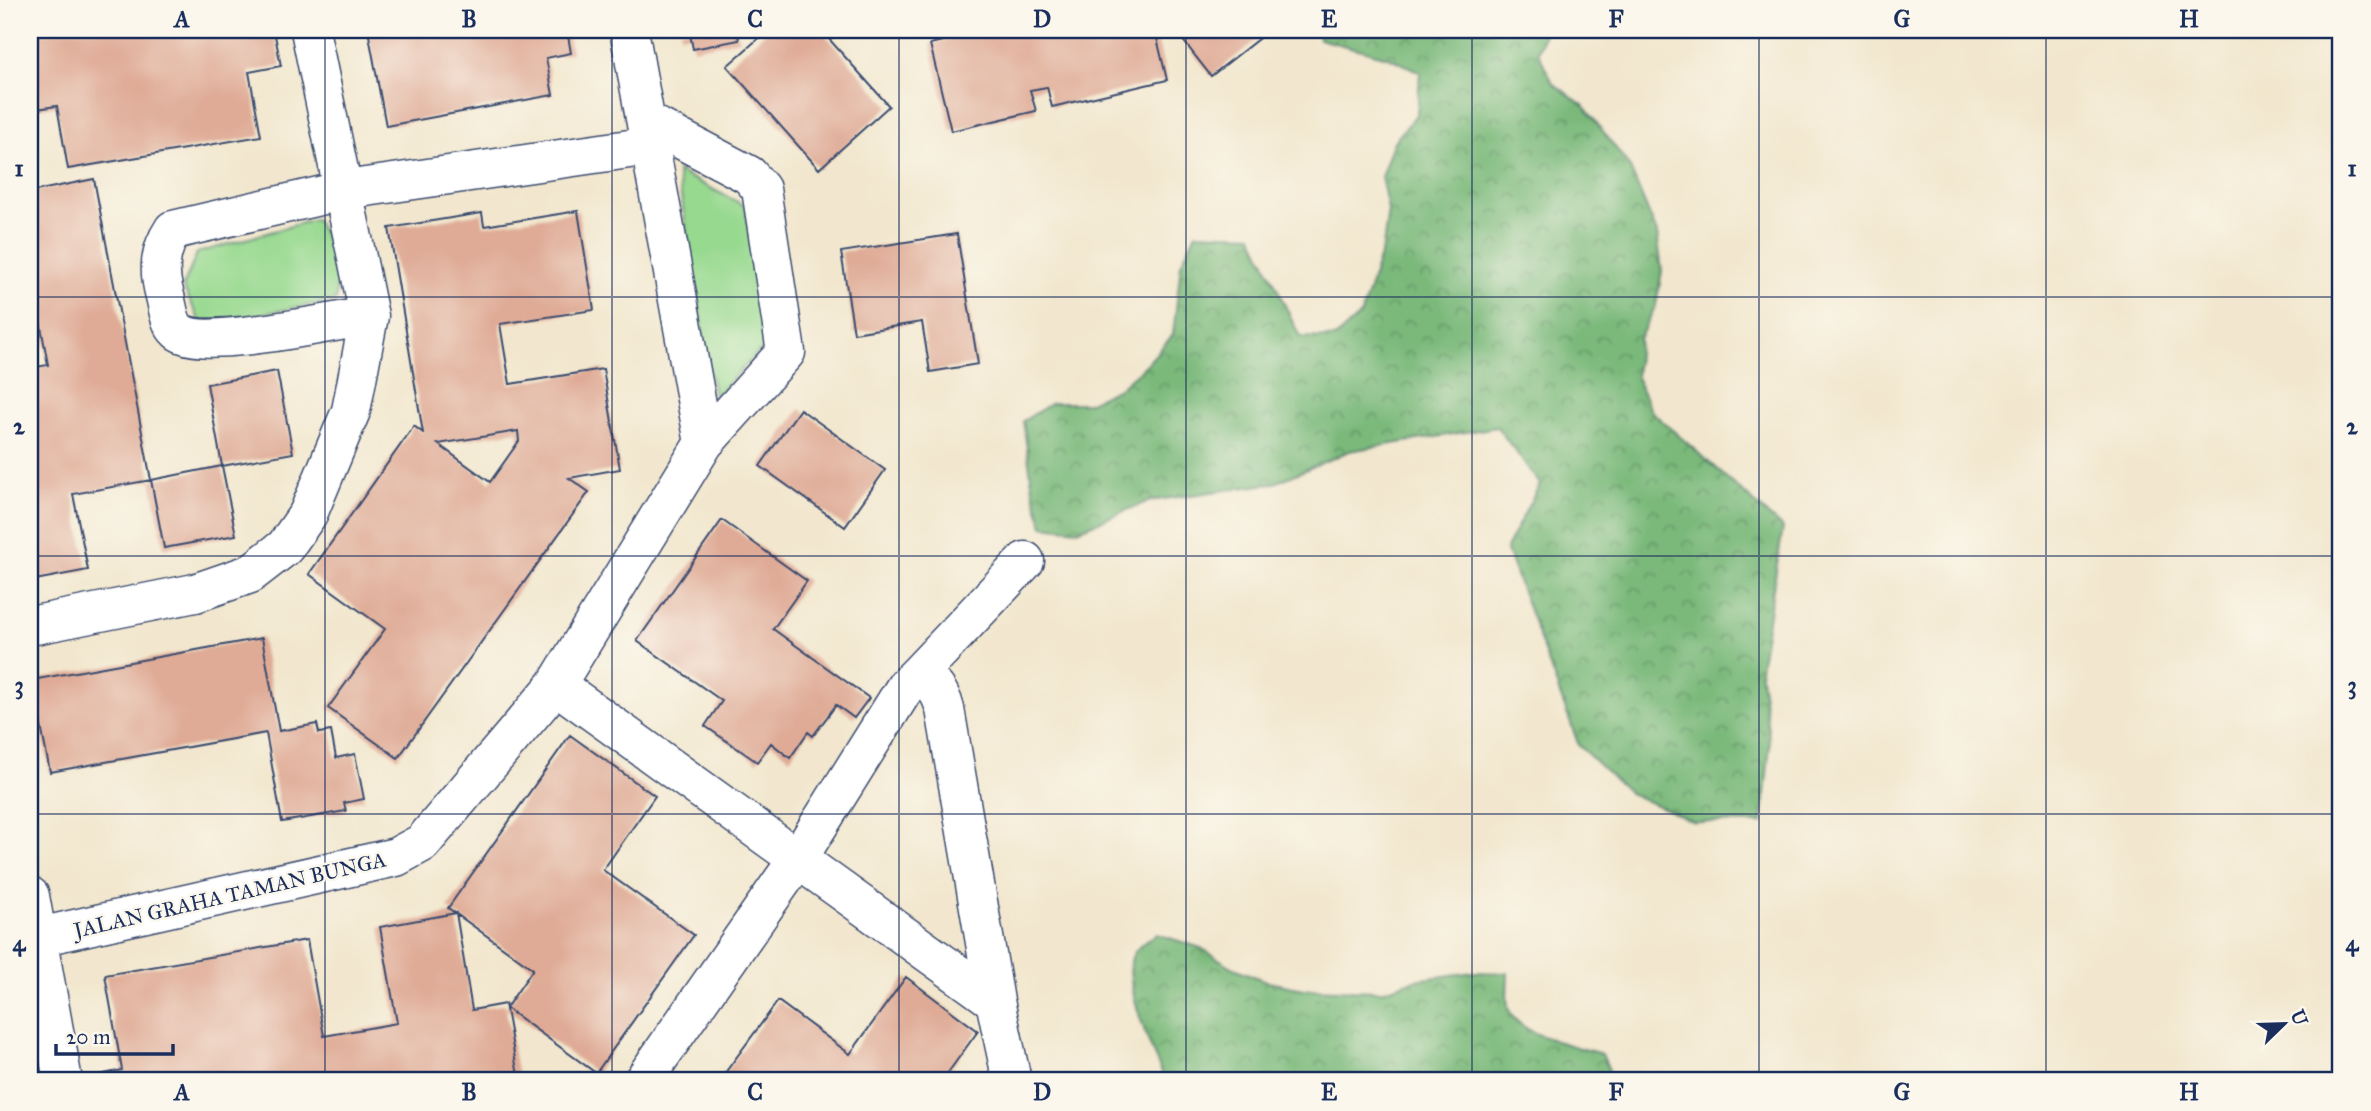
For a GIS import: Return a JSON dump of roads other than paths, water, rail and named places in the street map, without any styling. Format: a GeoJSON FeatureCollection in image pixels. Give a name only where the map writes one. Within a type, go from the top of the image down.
{"type":"FeatureCollection","features":[{"type":"Feature","properties":{"kind":"street"},"geometry":{"type":"LineString","coordinates":[[30,626],[195,593],[250,574],[285,547],[308,514],[351,411],[369,316],[310,30]]}},
{"type":"Feature","properties":{"kind":"street"},"geometry":{"type":"LineString","coordinates":[[629,30],[704,443]]}},
{"type":"Feature","properties":{"kind":"street"},"geometry":{"type":"LineString","coordinates":[[369,316],[217,339],[197,338],[180,333],[173,324],[162,285],[160,261],[164,244],[173,230],[345,190],[648,134]]}},
{"type":"Feature","properties":{"kind":"street","name":"JALAN GRAHA TAMAN BUNGA"},"geometry":{"type":"LineString","coordinates":[[34,939],[396,857],[422,843],[556,685],[704,443],[786,352],[764,195],[750,175],[648,134]]}},
{"type":"Feature","properties":{"kind":"street"},"geometry":{"type":"LineString","coordinates":[[643,1081],[797,860],[906,686],[1025,561]]}},
{"type":"Feature","properties":{"kind":"street"},"geometry":{"type":"LineString","coordinates":[[918,674],[934,684],[943,702],[995,1001],[1012,1081]]}},
{"type":"Feature","properties":{"kind":"street"},"geometry":{"type":"LineString","coordinates":[[556,685],[995,1001]]}},
{"type":"Feature","properties":{"kind":"street"},"geometry":{"type":"LineString","coordinates":[[30,897],[34,939],[63,1081]]}}]}
